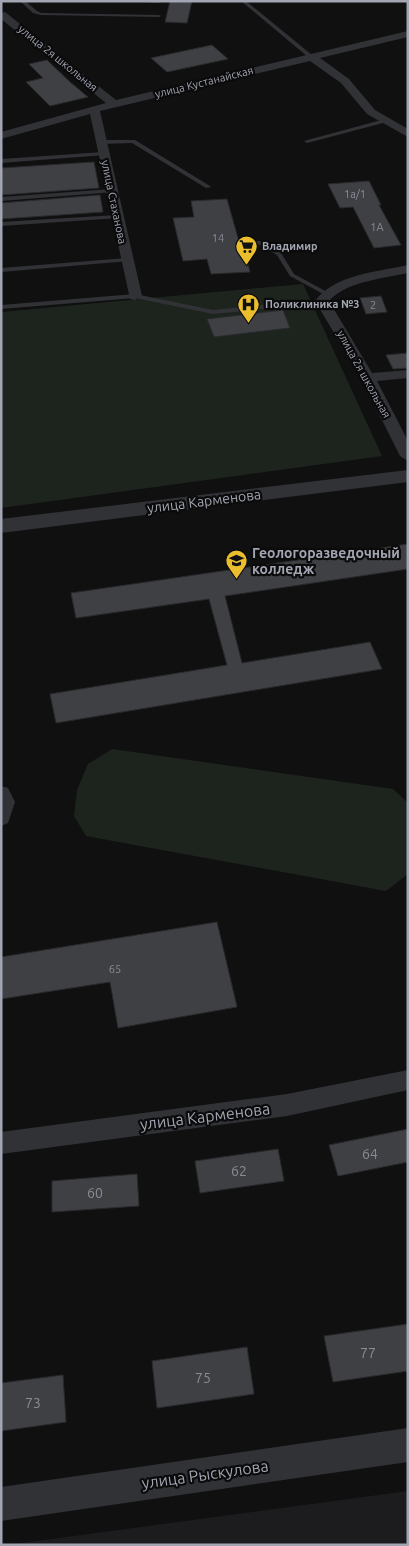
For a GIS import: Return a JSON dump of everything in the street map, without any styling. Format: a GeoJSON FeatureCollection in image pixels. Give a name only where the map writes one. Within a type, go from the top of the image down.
{"type":"FeatureCollection","features":[{"type":"Feature","properties":{"kind":"street","name":"улица 2я школьная"},"geometry":{"type":"LineString","coordinates":[[2,14],[114,104]]}},
{"type":"Feature","properties":{"kind":"street","name":"улица Кустанайская"},"geometry":{"type":"LineString","coordinates":[[1,136],[94,108],[408,34]]}},
{"type":"Feature","properties":{"kind":"street"},"geometry":{"type":"LineString","coordinates":[[310,56],[345,81],[371,112],[408,134]]}},
{"type":"Feature","properties":{"kind":"street","name":"улица Стаханова"},"geometry":{"type":"LineString","coordinates":[[94,108],[135,296]]}},
{"type":"Feature","properties":{"kind":"street"},"geometry":{"type":"LineString","coordinates":[[324,298],[340,286],[408,268]]}},
{"type":"Feature","properties":{"kind":"street","name":"улица 2я школьная"},"geometry":{"type":"LineString","coordinates":[[324,298],[408,456]]}},
{"type":"Feature","properties":{"kind":"street"},"geometry":{"type":"LineString","coordinates":[[368,378],[408,374]]}},
{"type":"Feature","properties":{"kind":"street","name":"улица Карменова"},"geometry":{"type":"LineString","coordinates":[[1,526],[408,476]]}},
{"type":"Feature","properties":{"kind":"street"},"geometry":{"type":"LineString","coordinates":[[1,793],[6,807],[1,818]]}},
{"type":"Feature","properties":{"kind":"street","name":"улица Карменова"},"geometry":{"type":"LineString","coordinates":[[1,1143],[287,1105],[408,1080]]}},
{"type":"Feature","properties":{"kind":"street","name":"улица Рыскулова"},"geometry":{"type":"LineString","coordinates":[[1,1504],[408,1445]]}},
{"type":"Feature","properties":{"kind":"lane"},"geometry":{"type":"LineString","coordinates":[[22,1],[35,12],[41,14],[159,16]]}},
{"type":"Feature","properties":{"kind":"lane"},"geometry":{"type":"LineString","coordinates":[[130,1],[159,2]]}},
{"type":"Feature","properties":{"kind":"lane"},"geometry":{"type":"LineString","coordinates":[[243,1],[310,56]]}},
{"type":"Feature","properties":{"kind":"lane"},"geometry":{"type":"LineString","coordinates":[[307,141],[385,121]]}},
{"type":"Feature","properties":{"kind":"lane"},"geometry":{"type":"LineString","coordinates":[[1,161],[102,148],[133,141],[208,187]]}},
{"type":"Feature","properties":{"kind":"lane"},"geometry":{"type":"LineString","coordinates":[[1,199],[112,191]]}},
{"type":"Feature","properties":{"kind":"lane"},"geometry":{"type":"LineString","coordinates":[[1,224],[117,217]]}},
{"type":"Feature","properties":{"kind":"lane"},"geometry":{"type":"LineString","coordinates":[[258,242],[279,254],[292,275],[324,298]]}},
{"type":"Feature","properties":{"kind":"lane"},"geometry":{"type":"LineString","coordinates":[[1,270],[126,260]]}},
{"type":"Feature","properties":{"kind":"lane"},"geometry":{"type":"LineString","coordinates":[[1,307],[135,296],[213,312],[324,298]]}},
{"type":"Feature","properties":{"kind":"shaded area"},"geometry":{"type":"Polygon","coordinates":[[[303,284],[382,456],[1,508],[1,312],[303,284]]]}},
{"type":"Feature","properties":{"kind":"shaded area"},"geometry":{"type":"Polygon","coordinates":[[[112,749],[393,789],[408,803],[408,874],[386,891],[86,836],[74,816],[77,790],[88,764],[112,749]]]}},
{"type":"Feature","properties":{"kind":"shaded area"},"geometry":{"type":"Polygon","coordinates":[[[408,1491],[408,1545],[7,1545],[408,1491]]]}},
{"type":"Feature","properties":{"kind":"building"},"geometry":{"type":"Polygon","coordinates":[[[170,1],[192,1],[187,23],[165,22],[170,1]]]}},
{"type":"Feature","properties":{"kind":"building"},"geometry":{"type":"Polygon","coordinates":[[[212,45],[228,59],[167,72],[151,58],[212,45]]]}},
{"type":"Feature","properties":{"kind":"building"},"geometry":{"type":"Polygon","coordinates":[[[47,60],[88,97],[50,106],[26,82],[43,78],[29,64],[47,60]]]}},
{"type":"Feature","properties":{"kind":"building"},"geometry":{"type":"Polygon","coordinates":[[[94,162],[99,188],[1,195],[1,168],[94,162]]]}},
{"type":"Feature","properties":{"kind":"building"},"geometry":{"type":"Polygon","coordinates":[[[369,181],[381,205],[379,205],[401,245],[374,248],[353,207],[340,208],[328,184],[369,181]]]}},
{"type":"Feature","properties":{"kind":"building"},"geometry":{"type":"Polygon","coordinates":[[[100,195],[103,212],[1,219],[1,203],[100,195]]]}},
{"type":"Feature","properties":{"kind":"building"},"geometry":{"type":"Polygon","coordinates":[[[227,199],[243,256],[246,256],[250,272],[211,274],[207,259],[183,261],[173,218],[194,217],[191,201],[227,199]]]}},
{"type":"Feature","properties":{"kind":"building"},"geometry":{"type":"Polygon","coordinates":[[[381,296],[387,312],[366,314],[360,298],[381,296]]]}},
{"type":"Feature","properties":{"kind":"building","name":"Поликлиника №3"},"geometry":{"type":"Polygon","coordinates":[[[283,310],[290,328],[214,337],[207,319],[283,310]]]}},
{"type":"Feature","properties":{"kind":"building"},"geometry":{"type":"Polygon","coordinates":[[[408,353],[408,368],[393,369],[386,355],[408,353]]]}},
{"type":"Feature","properties":{"kind":"building"},"geometry":{"type":"Polygon","coordinates":[[[408,544],[408,569],[225,596],[242,663],[370,642],[382,669],[56,723],[50,694],[227,665],[209,599],[76,618],[71,593],[408,544]]]}},
{"type":"Feature","properties":{"kind":"building"},"geometry":{"type":"Polygon","coordinates":[[[217,922],[237,1007],[118,1028],[110,982],[1,999],[1,957],[217,922]]]}},
{"type":"Feature","properties":{"kind":"building"},"geometry":{"type":"Polygon","coordinates":[[[408,1129],[408,1162],[338,1176],[329,1145],[408,1129]]]}},
{"type":"Feature","properties":{"kind":"building"},"geometry":{"type":"Polygon","coordinates":[[[278,1149],[284,1181],[200,1193],[195,1161],[278,1149]]]}},
{"type":"Feature","properties":{"kind":"building"},"geometry":{"type":"Polygon","coordinates":[[[137,1174],[139,1206],[52,1212],[52,1181],[137,1174]]]}},
{"type":"Feature","properties":{"kind":"building"},"geometry":{"type":"Polygon","coordinates":[[[408,1324],[408,1371],[333,1382],[324,1336],[408,1324]]]}},
{"type":"Feature","properties":{"kind":"building"},"geometry":{"type":"Polygon","coordinates":[[[247,1347],[254,1394],[157,1408],[152,1361],[247,1347]]]}},
{"type":"Feature","properties":{"kind":"building"},"geometry":{"type":"Polygon","coordinates":[[[63,1375],[66,1422],[1,1431],[1,1383],[63,1375]]]}},
{"type":"Feature","properties":{"kind":"place","name":"Владимир"},"geometry":{"type":"Point","coordinates":[246,265]}},
{"type":"Feature","properties":{"kind":"place","name":"Поликлиника №3"},"geometry":{"type":"Point","coordinates":[249,323]}},
{"type":"Feature","properties":{"kind":"place","name":"Геологоразведочный колледж"},"geometry":{"type":"Point","coordinates":[236,580]}}]}
